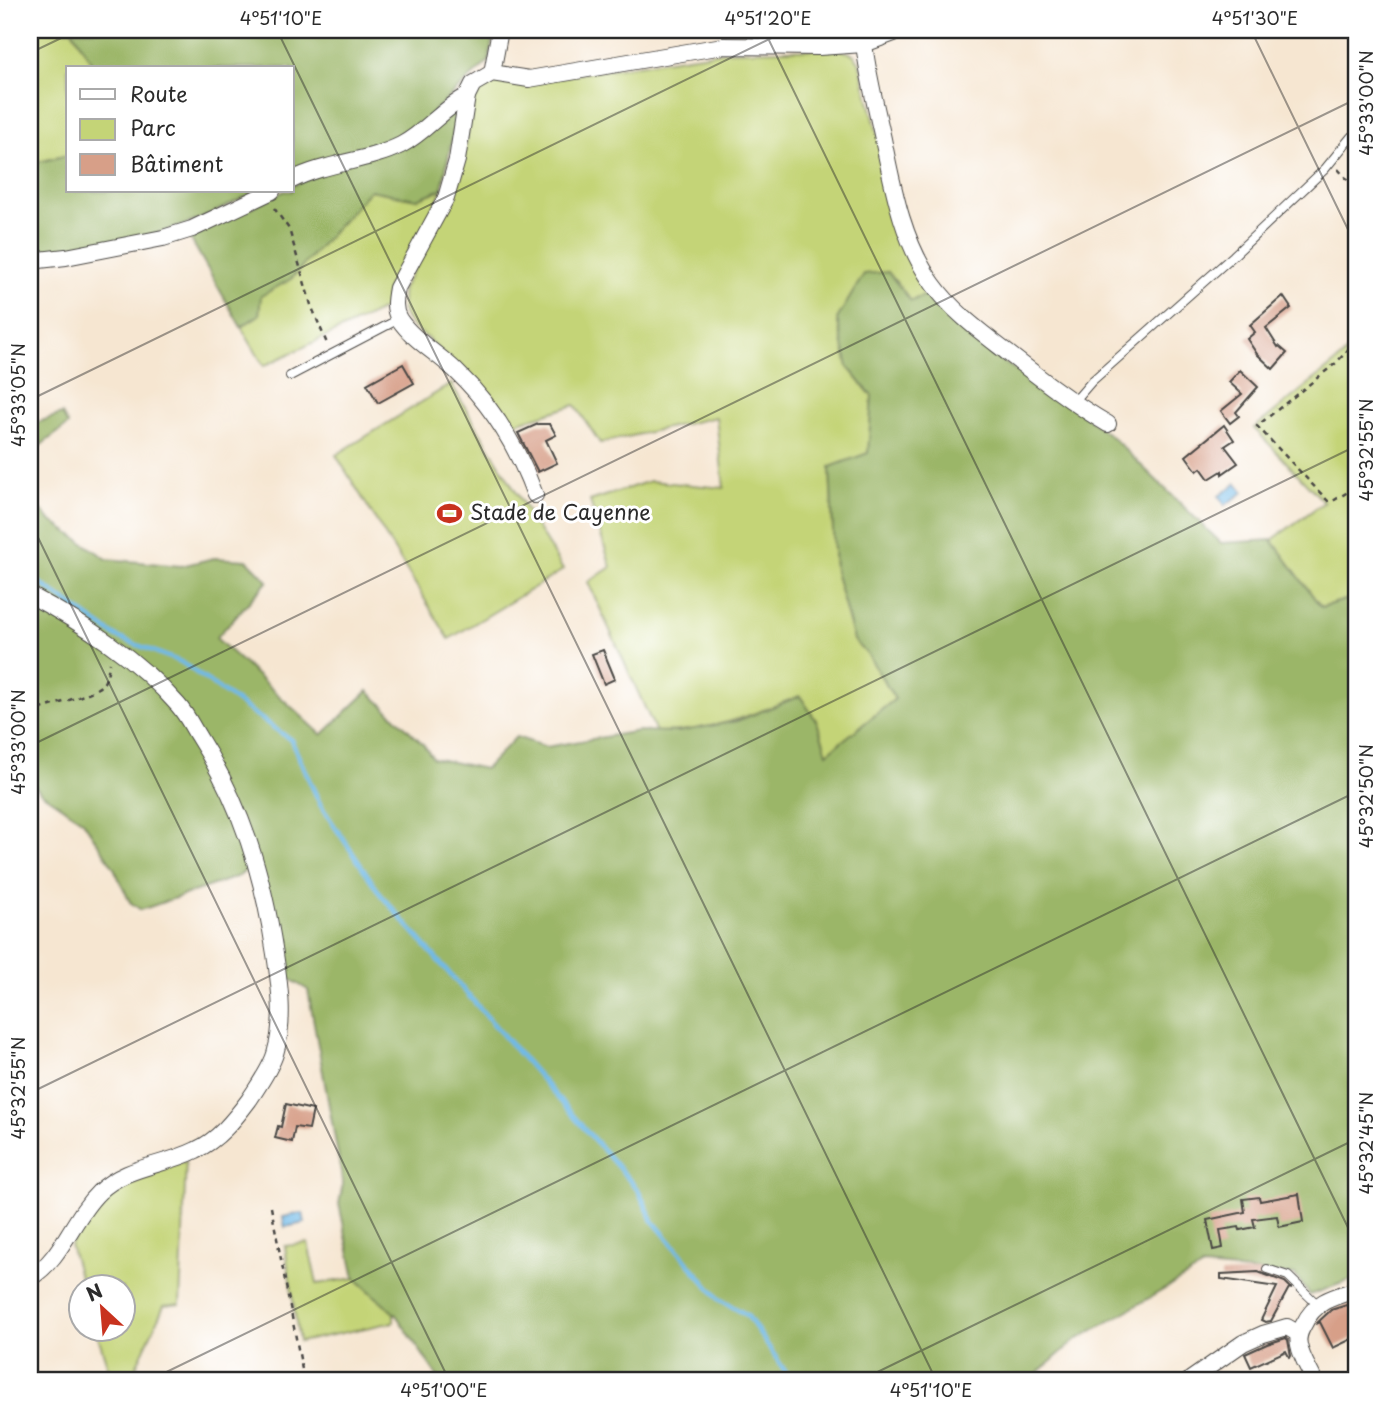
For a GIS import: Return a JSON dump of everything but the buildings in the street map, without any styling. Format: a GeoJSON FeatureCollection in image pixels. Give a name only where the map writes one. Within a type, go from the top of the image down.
{"type":"FeatureCollection","features":[{"type":"Feature","properties":{"kind":"street"},"geometry":{"type":"LineString","coordinates":[[492,73],[500,30]]}},
{"type":"Feature","properties":{"kind":"street"},"geometry":{"type":"LineString","coordinates":[[535,495],[518,454],[487,406],[470,384],[412,334],[399,319],[394,300],[397,288],[446,198],[457,160],[467,96],[473,84],[492,73],[529,79],[639,58],[723,46],[819,47],[864,44],[902,30]]}},
{"type":"Feature","properties":{"kind":"street"},"geometry":{"type":"LineString","coordinates":[[864,44],[867,69],[894,188],[909,239],[933,285],[961,316],[1073,403],[1108,424]]}},
{"type":"Feature","properties":{"kind":"street"},"geometry":{"type":"LineString","coordinates":[[294,179],[327,166],[400,146],[420,134],[453,104],[467,96]]}},
{"type":"Feature","properties":{"kind":"street"},"geometry":{"type":"LineString","coordinates":[[30,261],[66,257],[163,238],[192,229],[270,192]]}},
{"type":"Feature","properties":{"kind":"street"},"geometry":{"type":"LineString","coordinates":[[30,595],[70,617],[133,660],[179,706],[237,804],[258,869],[282,993],[275,1056],[265,1076],[226,1128],[198,1149],[136,1170],[108,1185],[89,1204],[59,1250],[30,1278]]}},
{"type":"Feature","properties":{"kind":"street"},"geometry":{"type":"LineString","coordinates":[[1314,1380],[1301,1353],[1299,1334],[1309,1313],[1317,1304],[1356,1290]]}},
{"type":"Feature","properties":{"kind":"street"},"geometry":{"type":"LineString","coordinates":[[1189,1380],[1252,1339],[1287,1327],[1299,1334]]}},
{"type":"Feature","properties":{"kind":"lane"},"geometry":{"type":"LineString","coordinates":[[1073,403],[1092,381],[1233,256],[1332,161],[1351,137]]}},
{"type":"Feature","properties":{"kind":"lane"},"geometry":{"type":"LineString","coordinates":[[290,376],[399,319]]}},
{"type":"Feature","properties":{"kind":"lane"},"geometry":{"type":"LineString","coordinates":[[1267,1269],[1289,1276],[1317,1304]]}},
{"type":"Feature","properties":{"kind":"path"},"geometry":{"type":"LineString","coordinates":[[1332,161],[1346,178],[1356,183]]}},
{"type":"Feature","properties":{"kind":"path"},"geometry":{"type":"LineString","coordinates":[[254,200],[277,210],[289,229],[311,305],[332,355]]}},
{"type":"Feature","properties":{"kind":"path"},"geometry":{"type":"LineString","coordinates":[[1356,341],[1336,363],[1257,426],[1328,501],[1333,501],[1356,487]]}},
{"type":"Feature","properties":{"kind":"path"},"geometry":{"type":"LineString","coordinates":[[30,710],[90,693],[105,682],[111,662],[120,651]]}},
{"type":"Feature","properties":{"kind":"path"},"geometry":{"type":"LineString","coordinates":[[271,1207],[304,1380]]}},
{"type":"Feature","properties":{"kind":"green space"},"geometry":{"type":"Polygon","coordinates":[[[30,30],[72,30],[94,66],[66,66],[66,155],[30,164],[30,30]]]}},
{"type":"Feature","properties":{"kind":"green space"},"geometry":{"type":"Polygon","coordinates":[[[72,30],[494,30],[489,61],[421,123],[396,139],[320,161],[294,172],[294,66],[94,66],[72,30]]]}},
{"type":"Feature","properties":{"kind":"green space"},"geometry":{"type":"Polygon","coordinates":[[[838,49],[853,54],[859,61],[909,256],[928,294],[911,301],[888,272],[848,367],[872,396],[869,453],[830,468],[835,571],[854,640],[868,655],[895,699],[827,754],[817,722],[800,696],[712,726],[656,732],[588,582],[611,567],[590,501],[650,481],[724,488],[716,417],[600,443],[575,405],[512,424],[410,323],[403,312],[403,288],[448,206],[461,176],[474,96],[487,85],[514,84],[727,51],[838,49]]]}},
{"type":"Feature","properties":{"kind":"green space"},"geometry":{"type":"Polygon","coordinates":[[[453,113],[457,114],[442,189],[417,199],[370,190],[291,279],[261,296],[259,315],[241,327],[190,238],[282,192],[294,192],[294,185],[453,113]]]}},
{"type":"Feature","properties":{"kind":"green space"},"geometry":{"type":"Polygon","coordinates":[[[66,155],[66,192],[255,192],[203,218],[165,231],[88,248],[30,254],[30,164],[66,155]]]}},
{"type":"Feature","properties":{"kind":"green space"},"geometry":{"type":"Polygon","coordinates":[[[442,189],[429,219],[388,287],[384,309],[264,366],[241,327],[259,315],[260,296],[291,279],[370,190],[417,199],[442,189]]]}},
{"type":"Feature","properties":{"kind":"green space"},"geometry":{"type":"Polygon","coordinates":[[[888,272],[911,301],[928,294],[949,317],[999,359],[1076,409],[1112,437],[1221,543],[1272,540],[1321,607],[1356,597],[1356,1278],[1310,1295],[1295,1275],[1203,1267],[1073,1342],[1030,1380],[440,1380],[396,1315],[355,1278],[339,1204],[343,1183],[308,990],[288,978],[285,948],[257,861],[239,876],[141,910],[130,902],[114,868],[83,821],[40,792],[30,780],[30,497],[50,520],[107,559],[181,566],[214,558],[247,560],[268,581],[216,638],[322,735],[368,691],[423,744],[433,758],[485,769],[516,737],[546,747],[639,731],[678,732],[737,721],[800,696],[817,722],[827,753],[895,699],[868,655],[854,640],[835,571],[830,467],[868,453],[872,396],[848,367],[837,319],[864,274],[888,272]]]}},
{"type":"Feature","properties":{"kind":"green space"},"geometry":{"type":"Polygon","coordinates":[[[1356,342],[1356,597],[1321,607],[1272,540],[1324,502],[1254,428],[1341,358],[1356,342]]]}},
{"type":"Feature","properties":{"kind":"green space","name":"Stade de Cayenne"},"geometry":{"type":"Polygon","coordinates":[[[451,384],[563,570],[449,639],[336,455],[451,384]]]}},
{"type":"Feature","properties":{"kind":"green space"},"geometry":{"type":"Polygon","coordinates":[[[62,414],[68,425],[30,453],[30,425],[62,414]]]}},
{"type":"Feature","properties":{"kind":"green space"},"geometry":{"type":"Polygon","coordinates":[[[186,1161],[180,1304],[164,1306],[130,1380],[112,1380],[100,1344],[136,1344],[136,1274],[78,1274],[70,1245],[105,1194],[118,1184],[186,1161]]]}},
{"type":"Feature","properties":{"kind":"green space"},"geometry":{"type":"Polygon","coordinates":[[[308,1243],[317,1284],[355,1278],[394,1312],[394,1322],[299,1342],[285,1246],[308,1243]]]}},
{"type":"Feature","properties":{"kind":"water"},"geometry":{"type":"Polygon","coordinates":[[[1237,483],[1244,492],[1225,505],[1219,496],[1237,483]]]}},
{"type":"Feature","properties":{"kind":"water"},"geometry":{"type":"Polygon","coordinates":[[[303,1213],[305,1223],[285,1227],[283,1217],[303,1213]]]}},
{"type":"Feature","properties":{"kind":"waterway"},"geometry":{"type":"LineString","coordinates":[[30,576],[117,637],[181,662],[291,740],[321,806],[381,895],[638,1190],[653,1221],[719,1299],[747,1315],[791,1380]]}},
{"type":"Feature","properties":{"kind":"place","name":"Stade de Cayenne"},"geometry":{"type":"Point","coordinates":[450,513]}}]}
